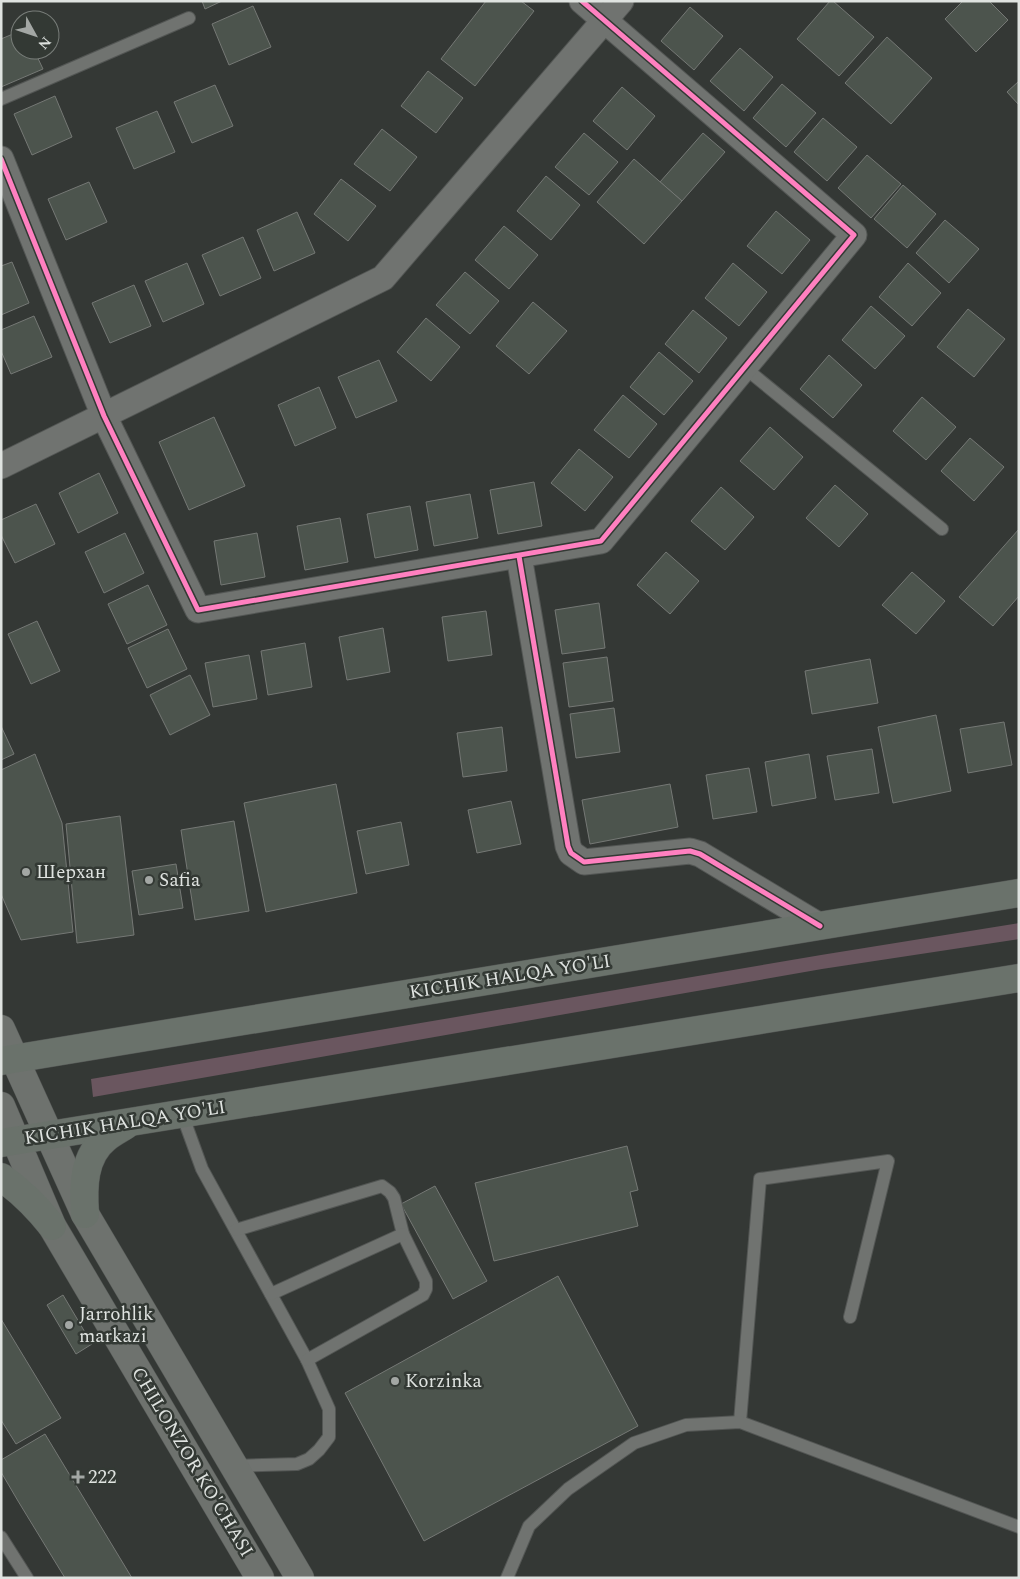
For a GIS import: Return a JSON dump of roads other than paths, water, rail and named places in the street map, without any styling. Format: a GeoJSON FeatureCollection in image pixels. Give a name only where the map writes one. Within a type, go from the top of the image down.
{"type":"FeatureCollection","features":[{"type":"Feature","properties":{"kind":"highway","name":"KICHIK HALQA YO'LI"},"geometry":{"type":"LineString","coordinates":[[8,1060],[1019,894]]}},
{"type":"Feature","properties":{"kind":"highway","name":"KICHIK HALQA YO'LI"},"geometry":{"type":"LineString","coordinates":[[9,1142],[1019,978]]}},
{"type":"Feature","properties":{"kind":"highway"},"geometry":{"type":"LineString","coordinates":[[85,1214],[84,1184],[92,1154],[105,1139],[132,1122]]}},
{"type":"Feature","properties":{"kind":"highway"},"geometry":{"type":"LineString","coordinates":[[1,1177],[38,1208],[52,1226]]}},
{"type":"Feature","properties":{"kind":"main road","name":"CHILONZOR KO'CHASI"},"geometry":{"type":"LineString","coordinates":[[1,1029],[8,1060],[50,1135],[85,1214],[300,1578]]}},
{"type":"Feature","properties":{"kind":"main road","name":"CHILONZOR KO'CHASI"},"geometry":{"type":"LineString","coordinates":[[1,1106],[9,1142],[52,1226],[257,1577]]}},
{"type":"Feature","properties":{"kind":"street"},"geometry":{"type":"LineString","coordinates":[[1,159],[104,416],[198,610],[601,541],[854,235],[582,1]]}},
{"type":"Feature","properties":{"kind":"street"},"geometry":{"type":"LineString","coordinates":[[1,466],[383,278],[622,1]]}},
{"type":"Feature","properties":{"kind":"street"},"geometry":{"type":"LineString","coordinates":[[519,556],[568,846],[571,853],[584,862],[690,851],[700,854],[820,926]]}},
{"type":"Feature","properties":{"kind":"lane"},"geometry":{"type":"LineString","coordinates":[[1,99],[189,18]]}},
{"type":"Feature","properties":{"kind":"lane"},"geometry":{"type":"LineString","coordinates":[[745,368],[942,529]]}},
{"type":"Feature","properties":{"kind":"lane"},"geometry":{"type":"LineString","coordinates":[[182,1114],[202,1169],[307,1360],[329,1409],[329,1437],[309,1459],[298,1464],[234,1466]]}},
{"type":"Feature","properties":{"kind":"lane"},"geometry":{"type":"LineString","coordinates":[[740,1422],[760,1179],[888,1161],[850,1317]]}},
{"type":"Feature","properties":{"kind":"lane"},"geometry":{"type":"LineString","coordinates":[[236,1230],[382,1186],[394,1198],[403,1234],[426,1281],[426,1289],[423,1294],[307,1360]]}},
{"type":"Feature","properties":{"kind":"lane"},"geometry":{"type":"LineString","coordinates":[[271,1294],[403,1234]]}},
{"type":"Feature","properties":{"kind":"lane"},"geometry":{"type":"LineString","coordinates":[[507,1578],[529,1526],[568,1489],[634,1443],[686,1424],[740,1422],[1019,1527]]}},
{"type":"Feature","properties":{"kind":"lane"},"geometry":{"type":"LineString","coordinates":[[1,1537],[27,1578]]}},
{"type":"Feature","properties":{"kind":"place","name":"Шерхан"},"geometry":{"type":"Point","coordinates":[26,872]}},
{"type":"Feature","properties":{"kind":"place","name":"Safia"},"geometry":{"type":"Point","coordinates":[149,880]}},
{"type":"Feature","properties":{"kind":"place","name":"Jarrohlik markazi"},"geometry":{"type":"Point","coordinates":[69,1325]}},
{"type":"Feature","properties":{"kind":"place","name":"Korzinka"},"geometry":{"type":"Point","coordinates":[395,1381]}},
{"type":"Feature","properties":{"kind":"place","name":"222"},"geometry":{"type":"Point","coordinates":[78,1477]}}]}
